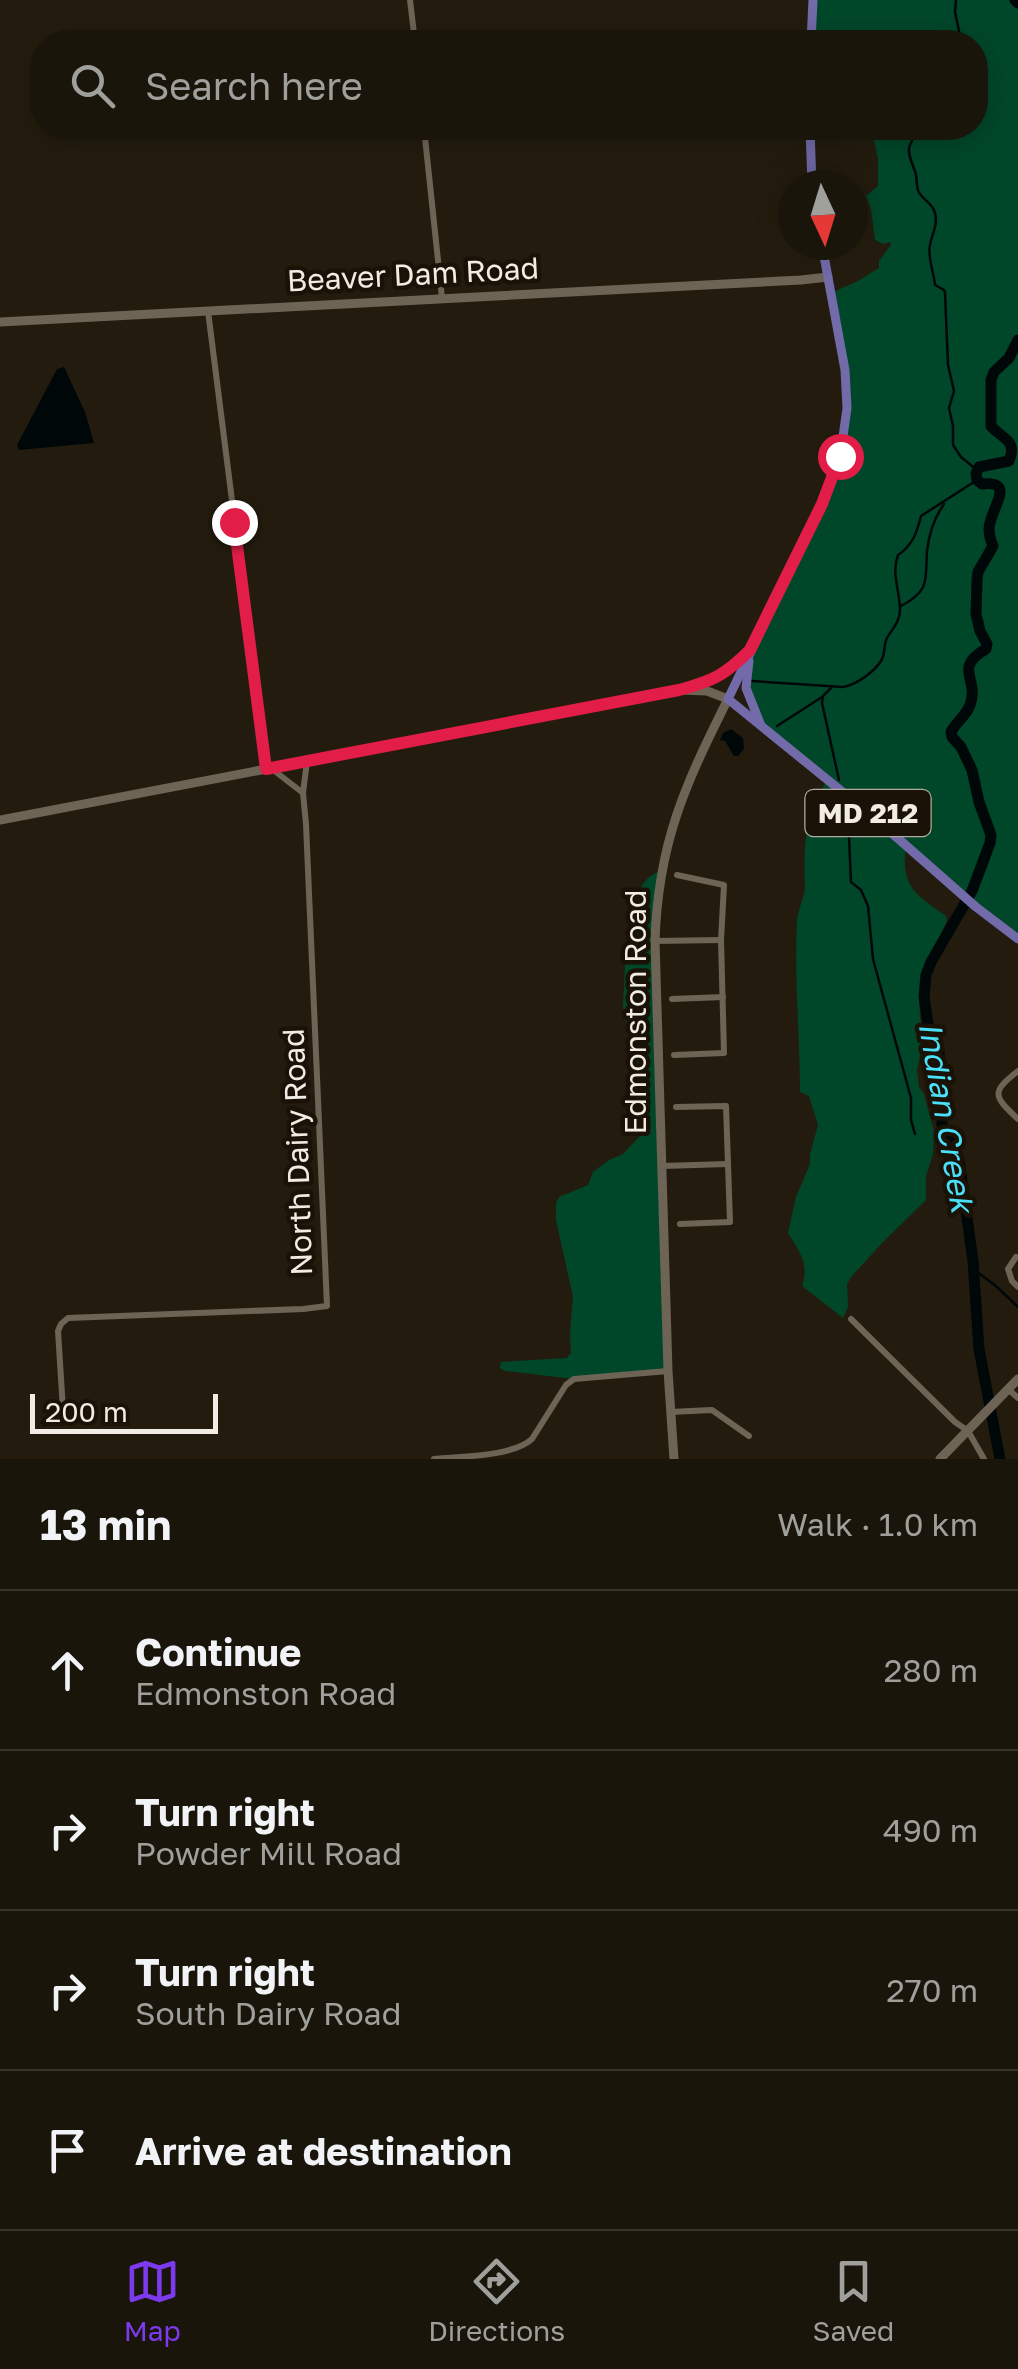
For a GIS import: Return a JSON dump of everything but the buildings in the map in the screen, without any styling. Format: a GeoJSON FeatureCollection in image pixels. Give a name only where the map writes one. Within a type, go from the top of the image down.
{"type":"FeatureCollection","features":[{"type":"Feature","properties":{"kind":"main road"},"geometry":{"type":"LineString","coordinates":[[811,30],[812,0]]}},
{"type":"Feature","properties":{"kind":"main road"},"geometry":{"type":"LineString","coordinates":[[810,140],[811,170]]}},
{"type":"Feature","properties":{"kind":"main road","name":"Edmonston Road"},"geometry":{"type":"LineString","coordinates":[[674,1459],[655,941],[659,888],[671,826],[686,784],[822,504],[842,444],[847,408],[845,370],[825,260]]}},
{"type":"Feature","properties":{"kind":"main road","name":"Beaver Dam Road"},"geometry":{"type":"LineString","coordinates":[[0,322],[828,277]]}},
{"type":"Feature","properties":{"kind":"main road"},"geometry":{"type":"LineString","coordinates":[[0,820],[679,690],[714,680],[750,650]]}},
{"type":"Feature","properties":{"kind":"main road"},"geometry":{"type":"LineString","coordinates":[[750,650],[746,688],[761,725]]}},
{"type":"Feature","properties":{"kind":"main road"},"geometry":{"type":"LineString","coordinates":[[679,690],[707,691],[728,698]]}},
{"type":"Feature","properties":{"kind":"main road","name":"MD 212"},"geometry":{"type":"LineString","coordinates":[[728,698],[1018,939]]}},
{"type":"Feature","properties":{"kind":"main road"},"geometry":{"type":"LineString","coordinates":[[940,1459],[1018,1380]]}},
{"type":"Feature","properties":{"kind":"street"},"geometry":{"type":"LineString","coordinates":[[410,0],[414,30]]}},
{"type":"Feature","properties":{"kind":"street"},"geometry":{"type":"LineString","coordinates":[[425,140],[442,298]]}},
{"type":"Feature","properties":{"kind":"street"},"geometry":{"type":"LineString","coordinates":[[208,310],[268,768],[303,792]]}},
{"type":"Feature","properties":{"kind":"street","name":"North Dairy Road"},"geometry":{"type":"LineString","coordinates":[[63,1410],[58,1331],[68,1318],[327,1306],[303,792],[307,761]]}},
{"type":"Feature","properties":{"kind":"street"},"geometry":{"type":"LineString","coordinates":[[674,1055],[724,1053],[724,884],[677,876]]}},
{"type":"Feature","properties":{"kind":"street"},"geometry":{"type":"LineString","coordinates":[[655,941],[721,940]]}},
{"type":"Feature","properties":{"kind":"street"},"geometry":{"type":"LineString","coordinates":[[672,999],[723,997]]}},
{"type":"Feature","properties":{"kind":"street"},"geometry":{"type":"LineString","coordinates":[[1018,1070],[998,1088],[1001,1102],[1018,1119]]}},
{"type":"Feature","properties":{"kind":"street"},"geometry":{"type":"LineString","coordinates":[[676,1107],[726,1106],[730,1222],[680,1224]]}},
{"type":"Feature","properties":{"kind":"street"},"geometry":{"type":"LineString","coordinates":[[662,1166],[728,1164]]}},
{"type":"Feature","properties":{"kind":"street"},"geometry":{"type":"LineString","coordinates":[[1016,1257],[1008,1269],[1018,1287]]}},
{"type":"Feature","properties":{"kind":"street"},"geometry":{"type":"LineString","coordinates":[[852,1319],[968,1431],[984,1459]]}},
{"type":"Feature","properties":{"kind":"street"},"geometry":{"type":"LineString","coordinates":[[434,1459],[524,1445],[574,1379],[668,1371]]}},
{"type":"Feature","properties":{"kind":"street"},"geometry":{"type":"LineString","coordinates":[[1008,1389],[1018,1398]]}},
{"type":"Feature","properties":{"kind":"street"},"geometry":{"type":"LineString","coordinates":[[670,1412],[712,1410],[749,1436]]}},
{"type":"Feature","properties":{"kind":"green space"},"geometry":{"type":"Polygon","coordinates":[[[813,0],[1018,0],[1018,939],[906,846],[908,881],[947,920],[923,974],[919,1000],[922,1045],[917,1071],[934,1132],[933,1154],[926,1176],[926,1200],[851,1277],[843,1318],[802,1286],[804,1264],[788,1233],[818,1125],[809,1096],[800,1092],[796,942],[805,888],[807,830],[827,780],[761,725],[748,697],[751,650],[833,478],[846,396],[831,293],[879,268],[879,261],[891,245],[875,240],[868,201],[868,194],[878,186],[874,140],[988,140],[988,30],[812,30],[813,0]]]}},
{"type":"Feature","properties":{"kind":"green space"},"geometry":{"type":"Polygon","coordinates":[[[661,870],[657,903],[668,1371],[574,1379],[505,1371],[500,1368],[501,1362],[567,1358],[571,1353],[573,1297],[556,1220],[556,1203],[559,1197],[588,1185],[593,1172],[623,1154],[640,1136],[641,1105],[623,1007],[625,965],[642,885],[661,870]]]}},
{"type":"Feature","properties":{"kind":"shaded area"},"geometry":{"type":"Polygon","coordinates":[[[64,367],[85,412],[94,443],[19,450],[17,445],[57,369],[64,367]]]}},
{"type":"Feature","properties":{"kind":"shaded area"},"geometry":{"type":"Polygon","coordinates":[[[731,729],[743,738],[744,749],[738,756],[720,740],[731,729]]]}},
{"type":"Feature","properties":{"kind":"waterway"},"geometry":{"type":"LineString","coordinates":[[956,0],[959,30]]}},
{"type":"Feature","properties":{"kind":"waterway","name":"Indian Creek"},"geometry":{"type":"LineString","coordinates":[[1015,0],[1018,3]]}},
{"type":"Feature","properties":{"kind":"waterway"},"geometry":{"type":"LineString","coordinates":[[913,140],[909,153],[918,192],[933,207],[936,218],[929,254],[935,285],[945,293],[948,365],[954,391],[949,408],[953,445],[977,470]]}},
{"type":"Feature","properties":{"kind":"waterway","name":"Indian Creek"},"geometry":{"type":"LineString","coordinates":[[1000,1459],[979,1349],[973,1261],[959,1160],[942,1125],[939,1051],[930,1037],[924,997],[931,962],[972,891],[990,843],[972,770],[951,732],[970,705],[971,662],[987,644],[976,614],[977,580],[993,546],[990,521],[1000,491],[993,484],[982,484],[976,474],[979,467],[1009,461],[1012,448],[1008,440],[991,426],[991,380],[1018,340]]}},
{"type":"Feature","properties":{"kind":"waterway"},"geometry":{"type":"LineString","coordinates":[[752,681],[843,687],[874,669],[883,658],[886,641],[900,614],[895,569],[898,555],[914,538],[921,516],[977,480]]}},
{"type":"Feature","properties":{"kind":"waterway"},"geometry":{"type":"LineString","coordinates":[[901,606],[922,589],[929,538],[944,504]]}},
{"type":"Feature","properties":{"kind":"waterway"},"geometry":{"type":"LineString","coordinates":[[832,687],[822,703],[839,780]]}},
{"type":"Feature","properties":{"kind":"waterway"},"geometry":{"type":"LineString","coordinates":[[777,726],[822,697]]}},
{"type":"Feature","properties":{"kind":"waterway"},"geometry":{"type":"LineString","coordinates":[[841,800],[849,837],[851,882],[861,890],[868,906],[873,959],[911,1098],[915,1134]]}},
{"type":"Feature","properties":{"kind":"waterway"},"geometry":{"type":"LineString","coordinates":[[973,1269],[1018,1307]]}},
{"type":"Feature","properties":{"kind":"route"},"geometry":{"type":"LineString","coordinates":[[234,522],[266,769],[714,680],[750,650],[822,504],[840,456]]}}]}
